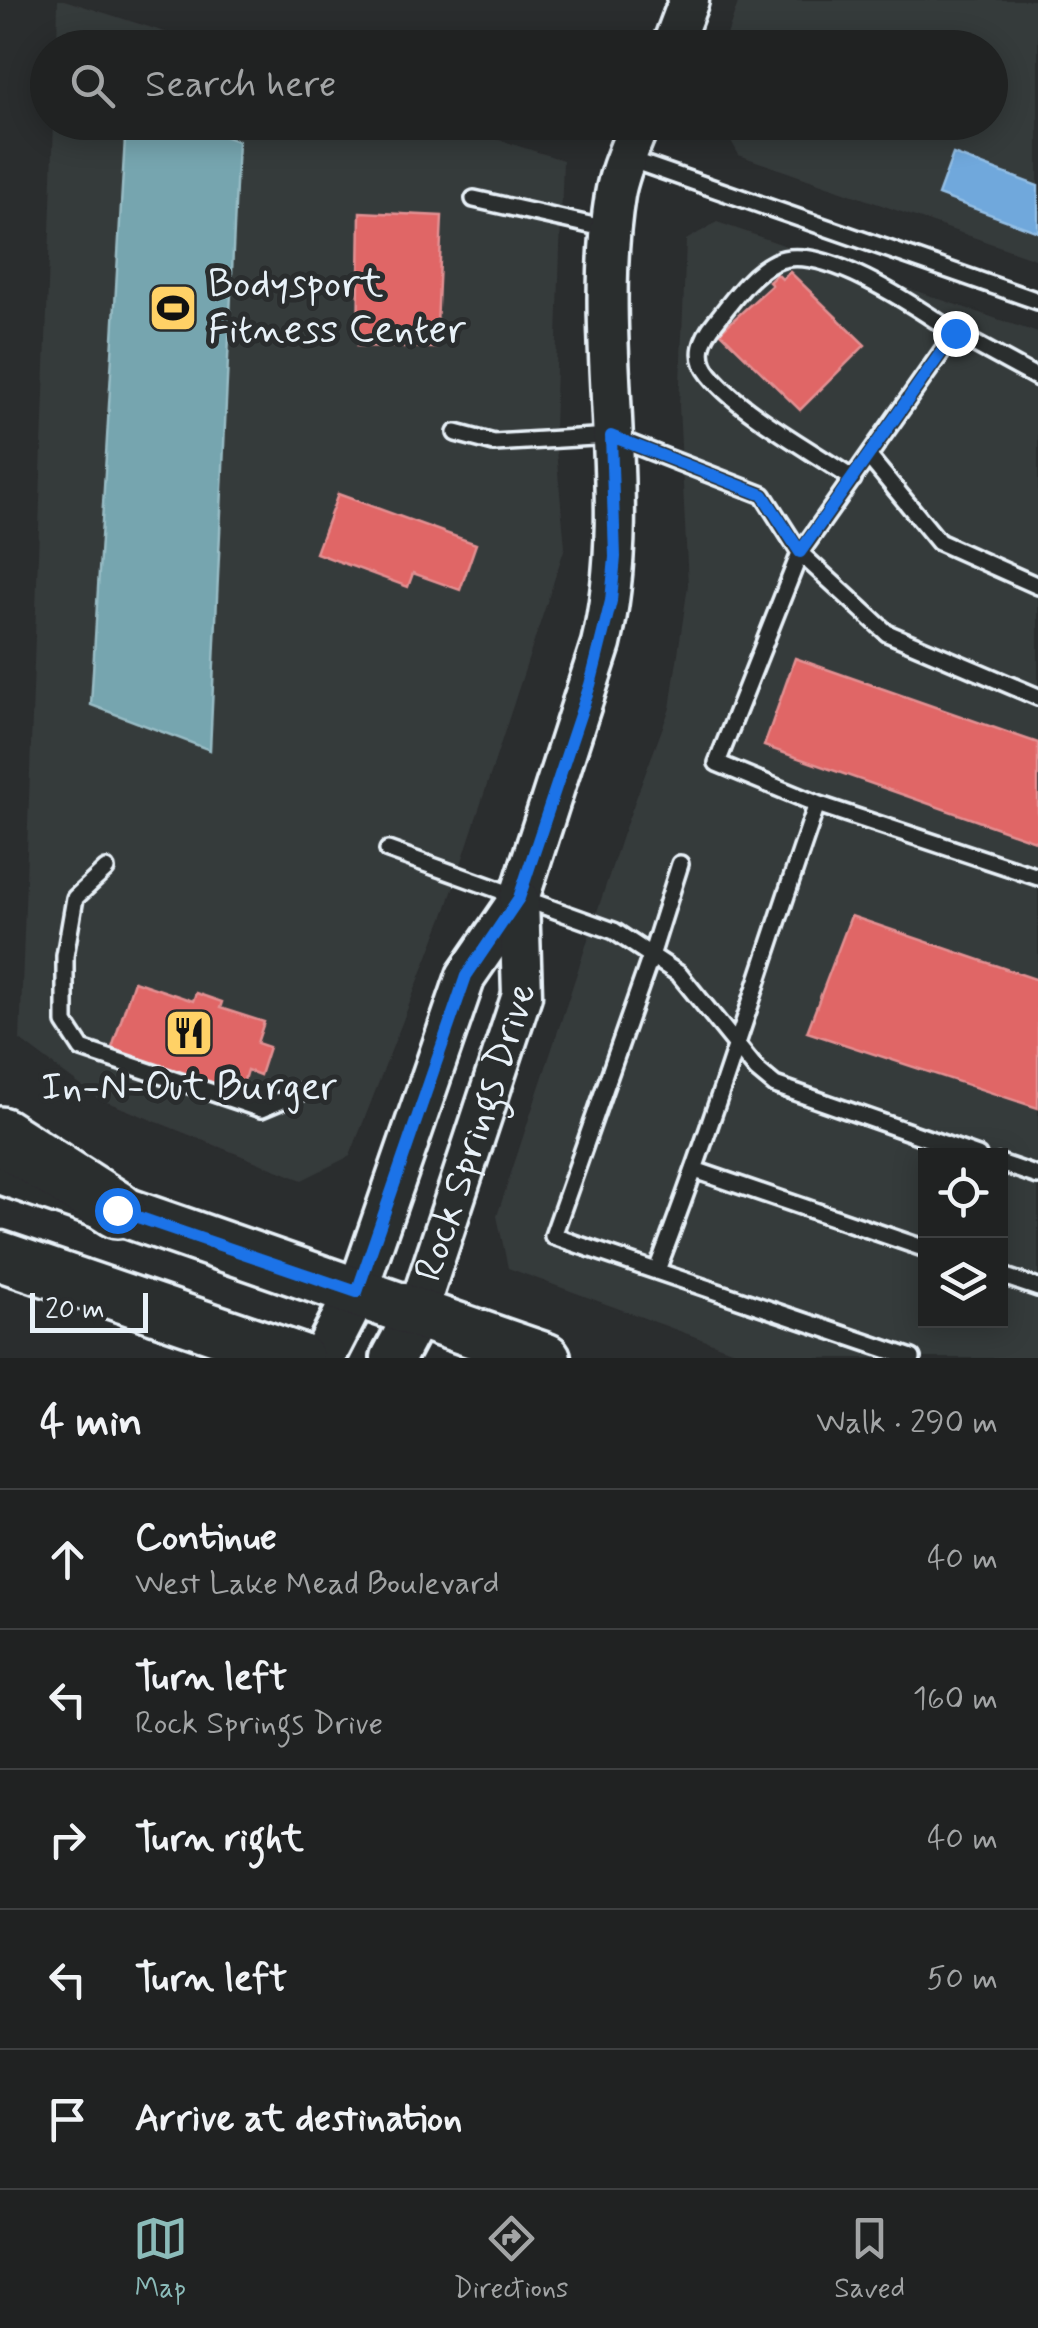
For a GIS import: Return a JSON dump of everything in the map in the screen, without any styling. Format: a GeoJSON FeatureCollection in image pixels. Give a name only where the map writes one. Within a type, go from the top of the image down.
{"type":"FeatureCollection","features":[{"type":"Feature","properties":{"kind":"highway"},"geometry":{"type":"LineString","coordinates":[[0,1135],[117,1210]]}},
{"type":"Feature","properties":{"kind":"main road"},"geometry":{"type":"LineString","coordinates":[[0,1168],[546,1358]]}},
{"type":"Feature","properties":{"kind":"main road"},"geometry":{"type":"LineString","coordinates":[[0,1256],[299,1358]]}},
{"type":"Feature","properties":{"kind":"main road","name":"Rock Springs Drive"},"geometry":{"type":"LineString","coordinates":[[322,1358],[357,1292]]}},
{"type":"Feature","properties":{"kind":"main road","name":"Rock Springs Drive"},"geometry":{"type":"LineString","coordinates":[[393,1358],[418,1313]]}},
{"type":"Feature","properties":{"kind":"street"},"geometry":{"type":"LineString","coordinates":[[678,30],[689,0]]}},
{"type":"Feature","properties":{"kind":"street","name":"Rock Springs Drive"},"geometry":{"type":"LineString","coordinates":[[357,1292],[466,976],[519,898],[590,685],[611,601],[616,512],[607,298],[616,192],[633,140]]}},
{"type":"Feature","properties":{"kind":"street","name":"Rock Springs Drive"},"geometry":{"type":"LineString","coordinates":[[418,1313],[522,995],[519,898]]}},
{"type":"Feature","properties":{"kind":"lane"},"geometry":{"type":"LineString","coordinates":[[626,158],[1038,301]]}},
{"type":"Feature","properties":{"kind":"lane"},"geometry":{"type":"LineString","coordinates":[[474,199],[612,230]]}},
{"type":"Feature","properties":{"kind":"lane"},"geometry":{"type":"LineString","coordinates":[[853,478],[741,403],[709,374],[701,359],[702,338],[756,273],[786,258],[828,264],[877,285],[1038,378]]}},
{"type":"Feature","properties":{"kind":"lane"},"geometry":{"type":"LineString","coordinates":[[955,333],[800,552],[717,763],[817,804],[1038,878]]}},
{"type":"Feature","properties":{"kind":"lane"},"geometry":{"type":"LineString","coordinates":[[456,433],[494,443],[611,436],[763,495],[800,552],[886,633],[1038,697]]}},
{"type":"Feature","properties":{"kind":"lane"},"geometry":{"type":"LineString","coordinates":[[869,457],[939,542],[1038,586]]}},
{"type":"Feature","properties":{"kind":"lane"},"geometry":{"type":"LineString","coordinates":[[657,1270],[695,1170],[817,804]]}},
{"type":"Feature","properties":{"kind":"lane"},"geometry":{"type":"LineString","coordinates":[[388,850],[614,931],[679,974],[757,1070],[775,1085],[955,1148]]}},
{"type":"Feature","properties":{"kind":"lane"},"geometry":{"type":"LineString","coordinates":[[680,864],[652,956],[553,1236],[912,1358]]}},
{"type":"Feature","properties":{"kind":"lane"},"geometry":{"type":"LineString","coordinates":[[106,869],[75,898],[65,956],[65,1022],[82,1050],[262,1109],[304,1091]]}},
{"type":"Feature","properties":{"kind":"lane"},"geometry":{"type":"LineString","coordinates":[[1008,1166],[1038,1176]]}},
{"type":"Feature","properties":{"kind":"lane"},"geometry":{"type":"LineString","coordinates":[[695,1170],[918,1246]]}},
{"type":"Feature","properties":{"kind":"lane"},"geometry":{"type":"LineString","coordinates":[[1008,1278],[1038,1288]]}},
{"type":"Feature","properties":{"kind":"shaded area"},"geometry":{"type":"Polygon","coordinates":[[[58,0],[64,0],[158,30],[57,30],[58,0]]]}},
{"type":"Feature","properties":{"kind":"shaded area"},"geometry":{"type":"Polygon","coordinates":[[[739,0],[1038,0],[1038,260],[739,155],[731,140],[1008,140],[1008,30],[729,30],[739,0]]]}},
{"type":"Feature","properties":{"kind":"shaded area"},"geometry":{"type":"Polygon","coordinates":[[[53,140],[499,140],[563,160],[554,429],[565,547],[446,910],[350,1156],[302,1180],[97,1098],[20,1040],[53,140]]]}},
{"type":"Feature","properties":{"kind":"shaded area"},"geometry":{"type":"Polygon","coordinates":[[[717,222],[1038,333],[1038,1358],[753,1358],[508,1268],[497,1216],[623,833],[670,708],[688,585],[679,406],[686,240],[717,222]]]}},
{"type":"Feature","properties":{"kind":"building: Shops"},"geometry":{"type":"Polygon","coordinates":[[[360,212],[442,216],[436,348],[358,346],[360,212]]]}},
{"type":"Feature","properties":{"kind":"building: Shops"},"geometry":{"type":"Polygon","coordinates":[[[790,272],[865,345],[800,410],[720,332],[772,285],[769,282],[777,274],[782,279],[790,272]]]}},
{"type":"Feature","properties":{"kind":"building: Shops"},"geometry":{"type":"Polygon","coordinates":[[[338,494],[476,544],[460,590],[413,573],[408,587],[316,553],[338,494]]]}},
{"type":"Feature","properties":{"kind":"building: Shops"},"geometry":{"type":"Polygon","coordinates":[[[795,658],[1038,743],[1038,842],[764,746],[795,658]]]}},
{"type":"Feature","properties":{"kind":"building: Shops"},"geometry":{"type":"Polygon","coordinates":[[[851,916],[1038,980],[1038,1108],[807,1032],[851,916]]]}},
{"type":"Feature","properties":{"kind":"building: Shops","name":"In-N-Out Burger"},"geometry":{"type":"Polygon","coordinates":[[[134,981],[193,1001],[196,993],[222,1002],[220,1008],[264,1022],[257,1043],[269,1047],[260,1075],[247,1070],[240,1094],[111,1051],[134,981]]]}},
{"type":"Feature","properties":{"kind":"building: Schools"},"geometry":{"type":"Polygon","coordinates":[[[953,154],[1038,186],[1038,232],[938,195],[953,154]]]}},
{"type":"Feature","properties":{"kind":"building: Public"},"geometry":{"type":"Polygon","coordinates":[[[125,140],[235,140],[210,750],[91,705],[125,140]]]}},
{"type":"Feature","properties":{"kind":"place","name":"Bodysport Fitness Center"},"geometry":{"type":"Point","coordinates":[173,308]}},
{"type":"Feature","properties":{"kind":"place","name":"In-N-Out Burger"},"geometry":{"type":"Point","coordinates":[189,1033]}},
{"type":"Feature","properties":{"kind":"route"},"geometry":{"type":"LineString","coordinates":[[117,1210],[357,1292],[466,976],[519,898],[590,685],[611,601],[615,557],[611,436],[763,495],[800,552],[955,333]]}}]}
